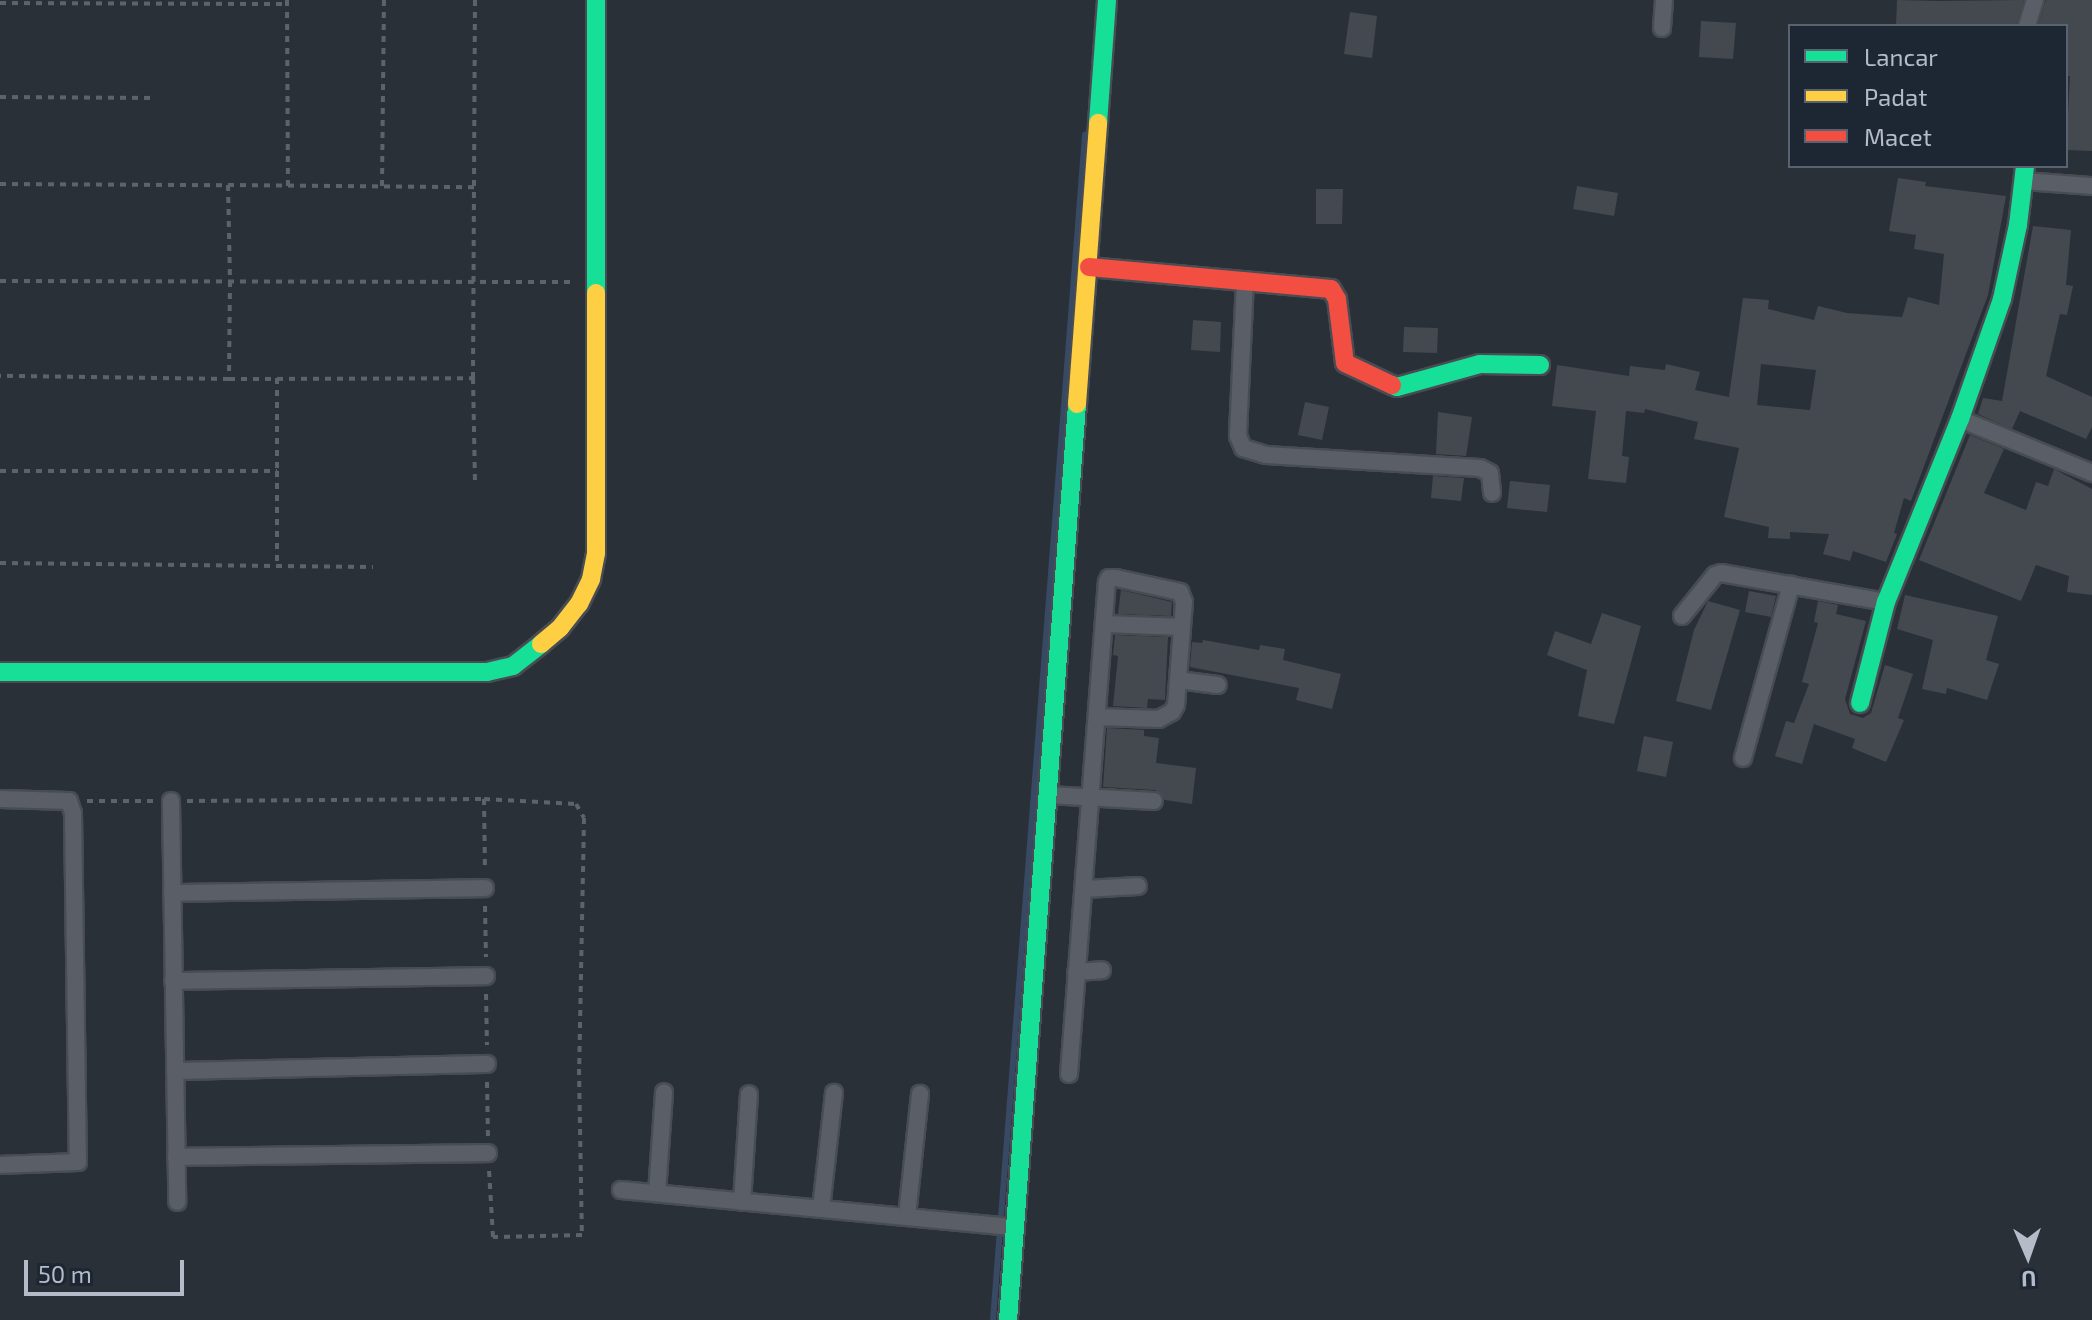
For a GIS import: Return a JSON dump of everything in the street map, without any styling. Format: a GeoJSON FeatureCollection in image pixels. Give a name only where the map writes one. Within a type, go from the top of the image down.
{"type":"FeatureCollection","features":[{"type":"Feature","properties":{"kind":"street"},"geometry":{"type":"LineString","coordinates":[[0,672],[487,672],[513,666],[560,628],[579,604],[594,566],[596,0]]}},
{"type":"Feature","properties":{"kind":"street"},"geometry":{"type":"LineString","coordinates":[[1008,1320],[1005,1226],[1048,795],[1107,0]]}},
{"type":"Feature","properties":{"kind":"street"},"geometry":{"type":"LineString","coordinates":[[1662,28],[1664,0]]}},
{"type":"Feature","properties":{"kind":"street"},"geometry":{"type":"LineString","coordinates":[[2028,24],[2035,0]]}},
{"type":"Feature","properties":{"kind":"street"},"geometry":{"type":"LineString","coordinates":[[1860,703],[1886,602],[1960,419],[2002,299],[2025,173],[2092,186]]}},
{"type":"Feature","properties":{"kind":"street"},"geometry":{"type":"LineString","coordinates":[[1089,267],[1331,289],[1337,299],[1345,363],[1397,387],[1480,364],[1540,365]]}},
{"type":"Feature","properties":{"kind":"street"},"geometry":{"type":"LineString","coordinates":[[1245,280],[1238,436],[1243,448],[1266,455],[1480,468],[1490,473],[1492,493]]}},
{"type":"Feature","properties":{"kind":"street"},"geometry":{"type":"LineString","coordinates":[[1960,419],[2092,473]]}},
{"type":"Feature","properties":{"kind":"street"},"geometry":{"type":"LineString","coordinates":[[1682,616],[1717,573],[1886,602]]}},
{"type":"Feature","properties":{"kind":"street"},"geometry":{"type":"LineString","coordinates":[[1069,1074],[1107,582],[1114,577],[1180,592],[1184,602],[1176,705],[1166,716],[1097,717]]}},
{"type":"Feature","properties":{"kind":"street"},"geometry":{"type":"LineString","coordinates":[[1743,758],[1791,585]]}},
{"type":"Feature","properties":{"kind":"street"},"geometry":{"type":"LineString","coordinates":[[1105,624],[1182,627]]}},
{"type":"Feature","properties":{"kind":"street"},"geometry":{"type":"LineString","coordinates":[[1178,680],[1218,685]]}},
{"type":"Feature","properties":{"kind":"street"},"geometry":{"type":"LineString","coordinates":[[1048,795],[1154,801]]}},
{"type":"Feature","properties":{"kind":"street"},"geometry":{"type":"LineString","coordinates":[[0,799],[69,801],[74,825],[78,1162],[0,1165]]}},
{"type":"Feature","properties":{"kind":"street"},"geometry":{"type":"LineString","coordinates":[[171,801],[177,1202]]}},
{"type":"Feature","properties":{"kind":"street"},"geometry":{"type":"LineString","coordinates":[[1085,889],[1138,886]]}},
{"type":"Feature","properties":{"kind":"street"},"geometry":{"type":"LineString","coordinates":[[172,893],[485,888]]}},
{"type":"Feature","properties":{"kind":"street"},"geometry":{"type":"LineString","coordinates":[[1076,972],[1102,970]]}},
{"type":"Feature","properties":{"kind":"street"},"geometry":{"type":"LineString","coordinates":[[173,981],[486,976]]}},
{"type":"Feature","properties":{"kind":"street"},"geometry":{"type":"LineString","coordinates":[[175,1071],[487,1064]]}},
{"type":"Feature","properties":{"kind":"street"},"geometry":{"type":"LineString","coordinates":[[657,1193],[664,1092]]}},
{"type":"Feature","properties":{"kind":"street"},"geometry":{"type":"LineString","coordinates":[[821,1209],[834,1093]]}},
{"type":"Feature","properties":{"kind":"street"},"geometry":{"type":"LineString","coordinates":[[742,1202],[749,1094]]}},
{"type":"Feature","properties":{"kind":"street"},"geometry":{"type":"LineString","coordinates":[[907,1216],[920,1094]]}},
{"type":"Feature","properties":{"kind":"street"},"geometry":{"type":"LineString","coordinates":[[176,1157],[488,1153]]}},
{"type":"Feature","properties":{"kind":"street"},"geometry":{"type":"LineString","coordinates":[[621,1190],[1005,1226]]}},
{"type":"Feature","properties":{"kind":"path"},"geometry":{"type":"LineString","coordinates":[[382,186],[384,0]]}},
{"type":"Feature","properties":{"kind":"path"},"geometry":{"type":"LineString","coordinates":[[475,0],[475,484]]}},
{"type":"Feature","properties":{"kind":"path"},"geometry":{"type":"LineString","coordinates":[[0,3],[287,2],[288,186]]}},
{"type":"Feature","properties":{"kind":"path"},"geometry":{"type":"LineString","coordinates":[[0,97],[156,98]]}},
{"type":"Feature","properties":{"kind":"path"},"geometry":{"type":"LineString","coordinates":[[0,184],[475,187]]}},
{"type":"Feature","properties":{"kind":"path"},"geometry":{"type":"LineString","coordinates":[[228,185],[229,379]]}},
{"type":"Feature","properties":{"kind":"path"},"geometry":{"type":"LineString","coordinates":[[0,281],[595,282]]}},
{"type":"Feature","properties":{"kind":"path"},"geometry":{"type":"LineString","coordinates":[[0,376],[473,378]]}},
{"type":"Feature","properties":{"kind":"path"},"geometry":{"type":"LineString","coordinates":[[277,378],[277,566]]}},
{"type":"Feature","properties":{"kind":"path"},"geometry":{"type":"LineString","coordinates":[[0,471],[277,471]]}},
{"type":"Feature","properties":{"kind":"path"},"geometry":{"type":"LineString","coordinates":[[0,563],[373,567]]}},
{"type":"Feature","properties":{"kind":"path"},"geometry":{"type":"LineString","coordinates":[[69,801],[484,799],[576,804],[584,818],[579,1069],[582,1235],[493,1237],[488,1153],[484,799]]}},
{"type":"Feature","properties":{"kind":"building"},"geometry":{"type":"Polygon","coordinates":[[[1897,0],[2024,0],[2017,24],[1896,24],[1897,0]]]}},
{"type":"Feature","properties":{"kind":"building"},"geometry":{"type":"Polygon","coordinates":[[[2046,0],[2092,0],[2092,151],[2068,150],[2068,24],[2039,24],[2046,0]]]}},
{"type":"Feature","properties":{"kind":"building"},"geometry":{"type":"Polygon","coordinates":[[[1350,12],[1377,16],[1372,58],[1344,54],[1350,12]]]}},
{"type":"Feature","properties":{"kind":"building"},"geometry":{"type":"Polygon","coordinates":[[[1701,21],[1736,23],[1733,59],[1699,57],[1701,21]]]}},
{"type":"Feature","properties":{"kind":"building"},"geometry":{"type":"Polygon","coordinates":[[[1898,178],[1926,182],[1925,186],[2006,196],[1988,295],[1911,501],[1904,498],[1894,533],[1897,534],[1886,562],[1853,551],[1850,561],[1823,554],[1829,534],[1790,532],[1790,539],[1768,538],[1769,527],[1724,517],[1739,448],[1694,439],[1698,422],[1645,409],[1644,413],[1626,411],[1622,456],[1629,457],[1626,483],[1588,479],[1596,411],[1552,406],[1557,365],[1629,376],[1630,366],[1665,370],[1666,364],[1700,372],[1695,390],[1729,397],[1743,298],[1769,300],[1768,309],[1814,320],[1818,306],[1847,313],[1902,317],[1908,297],[1939,305],[1944,254],[1914,249],[1916,235],[1889,231],[1898,178]],[[1761,364],[1757,405],[1810,410],[1816,370],[1761,364]]]}},
{"type":"Feature","properties":{"kind":"building"},"geometry":{"type":"Polygon","coordinates":[[[1577,186],[1618,193],[1614,216],[1573,209],[1577,186]]]}},
{"type":"Feature","properties":{"kind":"building"},"geometry":{"type":"Polygon","coordinates":[[[1316,189],[1343,189],[1342,224],[1316,224],[1316,189]]]}},
{"type":"Feature","properties":{"kind":"building"},"geometry":{"type":"Polygon","coordinates":[[[2033,226],[2071,230],[2066,285],[2073,286],[2067,315],[2060,314],[2046,376],[2092,397],[2092,427],[2086,439],[2020,411],[2012,429],[1978,414],[1983,398],[2002,401],[2033,226]]]}},
{"type":"Feature","properties":{"kind":"building"},"geometry":{"type":"Polygon","coordinates":[[[1193,320],[1221,322],[1220,352],[1191,350],[1193,320]]]}},
{"type":"Feature","properties":{"kind":"building"},"geometry":{"type":"Polygon","coordinates":[[[1404,327],[1438,328],[1437,353],[1403,352],[1404,327]]]}},
{"type":"Feature","properties":{"kind":"building"},"geometry":{"type":"Polygon","coordinates":[[[1305,402],[1329,407],[1322,440],[1298,435],[1305,402]]]}},
{"type":"Feature","properties":{"kind":"building"},"geometry":{"type":"Polygon","coordinates":[[[1438,412],[1472,417],[1466,456],[1436,454],[1438,412]]]}},
{"type":"Feature","properties":{"kind":"building"},"geometry":{"type":"Polygon","coordinates":[[[1970,435],[2004,449],[1984,493],[2026,510],[2036,482],[2048,486],[2054,469],[2092,489],[2092,595],[2067,592],[2069,576],[2036,565],[2021,601],[1919,560],[1970,435]]]}},
{"type":"Feature","properties":{"kind":"building"},"geometry":{"type":"Polygon","coordinates":[[[1433,476],[1464,478],[1461,501],[1431,498],[1433,476]]]}},
{"type":"Feature","properties":{"kind":"building"},"geometry":{"type":"Polygon","coordinates":[[[1510,481],[1550,485],[1547,512],[1507,508],[1510,481]]]}},
{"type":"Feature","properties":{"kind":"building"},"geometry":{"type":"Polygon","coordinates":[[[1121,590],[1172,602],[1171,616],[1118,614],[1121,590]]]}},
{"type":"Feature","properties":{"kind":"building"},"geometry":{"type":"Polygon","coordinates":[[[1749,591],[1776,596],[1771,617],[1745,612],[1749,591]]]}},
{"type":"Feature","properties":{"kind":"building"},"geometry":{"type":"Polygon","coordinates":[[[1905,595],[1998,616],[1986,660],[1999,664],[1987,700],[1947,688],[1946,694],[1922,689],[1933,640],[1897,629],[1905,595]]]}},
{"type":"Feature","properties":{"kind":"building"},"geometry":{"type":"Polygon","coordinates":[[[1708,601],[1740,610],[1711,710],[1676,701],[1694,630],[1708,601]]]}},
{"type":"Feature","properties":{"kind":"building"},"geometry":{"type":"Polygon","coordinates":[[[1818,601],[1838,605],[1836,614],[1866,621],[1845,699],[1850,714],[1863,718],[1871,713],[1885,665],[1913,674],[1898,718],[1904,720],[1886,762],[1852,748],[1855,739],[1814,724],[1802,764],[1775,756],[1786,721],[1794,723],[1809,684],[1802,682],[1818,623],[1814,622],[1818,601]]]}},
{"type":"Feature","properties":{"kind":"building"},"geometry":{"type":"Polygon","coordinates":[[[1602,613],[1641,626],[1614,724],[1578,716],[1587,670],[1547,655],[1555,631],[1591,644],[1602,613]]]}},
{"type":"Feature","properties":{"kind":"building"},"geometry":{"type":"Polygon","coordinates":[[[1115,635],[1168,637],[1165,700],[1148,699],[1147,708],[1113,706],[1118,656],[1113,655],[1115,635]]]}},
{"type":"Feature","properties":{"kind":"building"},"geometry":{"type":"Polygon","coordinates":[[[1203,640],[1259,650],[1260,645],[1285,649],[1283,660],[1341,674],[1332,709],[1296,700],[1299,688],[1190,667],[1192,642],[1202,643],[1203,640]]]}},
{"type":"Feature","properties":{"kind":"building"},"geometry":{"type":"Polygon","coordinates":[[[1107,728],[1144,730],[1144,736],[1159,738],[1156,763],[1196,768],[1192,804],[1165,800],[1155,790],[1103,787],[1107,728]]]}},
{"type":"Feature","properties":{"kind":"building"},"geometry":{"type":"Polygon","coordinates":[[[1644,736],[1673,742],[1666,777],[1637,771],[1644,736]]]}},
{"type":"Feature","properties":{"kind":"waterway"},"geometry":{"type":"LineString","coordinates":[[993,1320],[1085,135]]}},
{"type":"Feature","properties":{"kind":"traffic: fast"},"geometry":{"type":"LineString","coordinates":[[596,0],[596,293]]}},
{"type":"Feature","properties":{"kind":"traffic: fast"},"geometry":{"type":"LineString","coordinates":[[1098,123],[1107,0]]}},
{"type":"Feature","properties":{"kind":"traffic: fast"},"geometry":{"type":"LineString","coordinates":[[1860,703],[1886,602],[1960,419],[2002,299],[2018,225],[2025,168]]}},
{"type":"Feature","properties":{"kind":"traffic: fast"},"geometry":{"type":"LineString","coordinates":[[1392,385],[1397,387],[1480,364],[1540,365]]}},
{"type":"Feature","properties":{"kind":"traffic: fast"},"geometry":{"type":"LineString","coordinates":[[1008,1320],[1077,404]]}},
{"type":"Feature","properties":{"kind":"traffic: fast"},"geometry":{"type":"LineString","coordinates":[[0,672],[487,672],[513,666],[541,644]]}},
{"type":"Feature","properties":{"kind":"traffic: slow"},"geometry":{"type":"LineString","coordinates":[[1077,404],[1098,123]]}},
{"type":"Feature","properties":{"kind":"traffic: slow"},"geometry":{"type":"LineString","coordinates":[[541,644],[560,628],[579,604],[591,579],[596,553],[596,293]]}},
{"type":"Feature","properties":{"kind":"traffic: jam"},"geometry":{"type":"LineString","coordinates":[[1089,267],[1331,289],[1337,299],[1345,363],[1392,385]]}}]}
